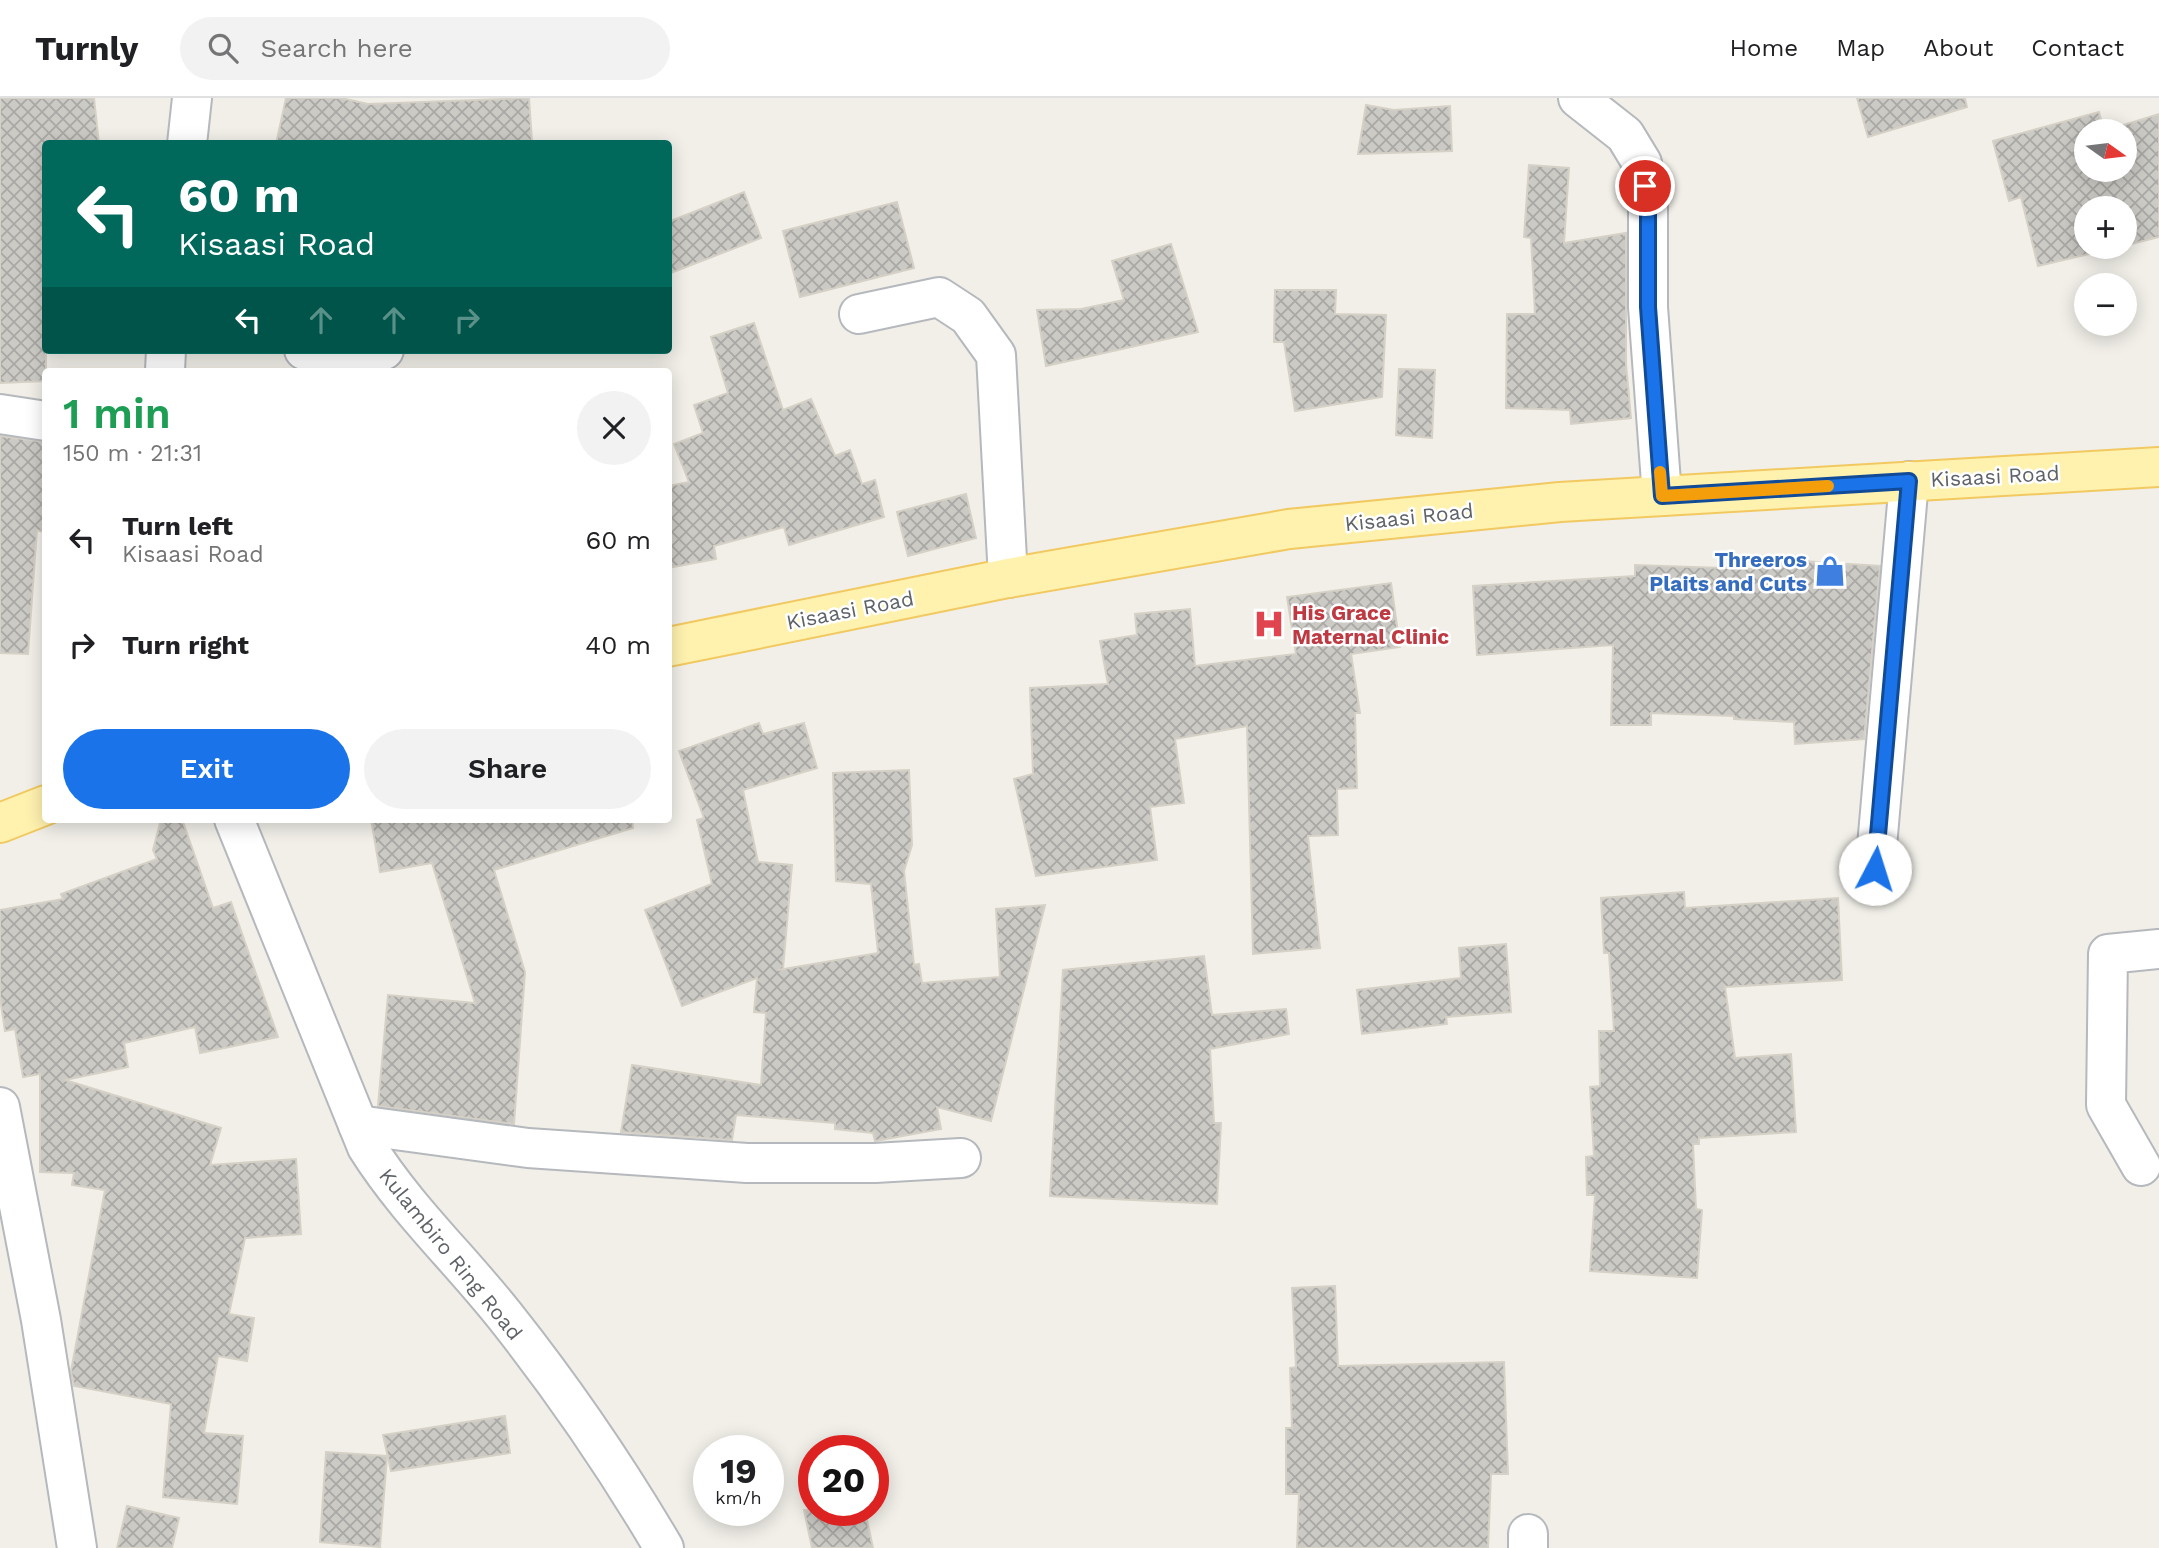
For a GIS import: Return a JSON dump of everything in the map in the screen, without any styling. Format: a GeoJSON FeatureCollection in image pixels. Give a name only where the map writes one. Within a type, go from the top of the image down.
{"type":"FeatureCollection","features":[{"type":"Feature","properties":{"kind":"main road","name":"Kisaasi Road"},"geometry":{"type":"LineString","coordinates":[[672,646],[1008,578],[1289,529],[1662,496],[2159,467]]}},
{"type":"Feature","properties":{"kind":"main road"},"geometry":{"type":"LineString","coordinates":[[0,823],[42,807]]}},
{"type":"Feature","properties":{"kind":"street"},"geometry":{"type":"LineString","coordinates":[[187,140],[192,98]]}},
{"type":"Feature","properties":{"kind":"street"},"geometry":{"type":"LineString","coordinates":[[1578,98],[1625,135],[1642,163],[1648,209],[1648,307],[1662,496]]}},
{"type":"Feature","properties":{"kind":"street"},"geometry":{"type":"LineString","coordinates":[[859,314],[939,297],[968,316],[996,355],[1008,578]]}},
{"type":"Feature","properties":{"kind":"street"},"geometry":{"type":"LineString","coordinates":[[0,414],[42,420]]}},
{"type":"Feature","properties":{"kind":"street"},"geometry":{"type":"LineString","coordinates":[[1875,869],[1909,481]]}},
{"type":"Feature","properties":{"kind":"street","name":"Kulambiro Ring Road"},"geometry":{"type":"LineString","coordinates":[[236,823],[367,1147],[392,1187],[505,1316],[629,1489],[664,1548]]}},
{"type":"Feature","properties":{"kind":"street"},"geometry":{"type":"LineString","coordinates":[[2141,1166],[2106,1105],[2108,954],[2159,949]]}},
{"type":"Feature","properties":{"kind":"street"},"geometry":{"type":"LineString","coordinates":[[0,1107],[41,1320],[77,1548]]}},
{"type":"Feature","properties":{"kind":"street"},"geometry":{"type":"LineString","coordinates":[[358,1125],[528,1148],[747,1163],[875,1163],[961,1157]]}},
{"type":"Feature","properties":{"kind":"building"},"geometry":{"type":"Polygon","coordinates":[[[0,98],[94,98],[99,140],[42,140],[42,354],[46,354],[46,368],[42,368],[42,381],[0,383],[0,98]]]}},
{"type":"Feature","properties":{"kind":"building"},"geometry":{"type":"Polygon","coordinates":[[[286,98],[341,98],[368,104],[529,98],[532,140],[277,140],[286,98]]]}},
{"type":"Feature","properties":{"kind":"building"},"geometry":{"type":"Polygon","coordinates":[[[1857,98],[1965,98],[1967,107],[1868,137],[1857,98]]]}},
{"type":"Feature","properties":{"kind":"building"},"geometry":{"type":"Polygon","coordinates":[[[1366,105],[1394,110],[1450,106],[1452,151],[1358,154],[1366,105]]]}},
{"type":"Feature","properties":{"kind":"building"},"geometry":{"type":"Polygon","coordinates":[[[2099,112],[2101,119],[2074,119],[2074,182],[2137,182],[2137,121],[2159,114],[2159,237],[2137,243],[2137,196],[2074,196],[2074,258],[2038,266],[2021,197],[2009,201],[1993,141],[2099,112]]]}},
{"type":"Feature","properties":{"kind":"building"},"geometry":{"type":"Polygon","coordinates":[[[1529,165],[1569,168],[1564,243],[1626,233],[1626,364],[1631,418],[1571,424],[1570,410],[1506,408],[1507,314],[1535,314],[1531,238],[1524,237],[1529,165]]]}},
{"type":"Feature","properties":{"kind":"building"},"geometry":{"type":"Polygon","coordinates":[[[744,192],[761,238],[672,272],[672,220],[744,192]]]}},
{"type":"Feature","properties":{"kind":"building"},"geometry":{"type":"Polygon","coordinates":[[[897,202],[914,268],[800,297],[783,231],[897,202]]]}},
{"type":"Feature","properties":{"kind":"building"},"geometry":{"type":"Polygon","coordinates":[[[1171,244],[1198,332],[1046,366],[1037,310],[1081,309],[1124,300],[1112,261],[1171,244]]]}},
{"type":"Feature","properties":{"kind":"building"},"geometry":{"type":"Polygon","coordinates":[[[1275,290],[1336,290],[1335,314],[1386,315],[1382,397],[1295,411],[1284,342],[1274,342],[1275,290]]]}},
{"type":"Feature","properties":{"kind":"building"},"geometry":{"type":"Polygon","coordinates":[[[754,323],[783,410],[811,399],[835,456],[850,450],[862,484],[875,480],[884,517],[789,545],[784,527],[714,546],[716,559],[672,567],[672,485],[689,482],[674,444],[703,433],[694,405],[728,393],[711,337],[754,323]]]}},
{"type":"Feature","properties":{"kind":"building"},"geometry":{"type":"Polygon","coordinates":[[[1399,369],[1435,370],[1432,438],[1396,435],[1399,369]]]}},
{"type":"Feature","properties":{"kind":"building"},"geometry":{"type":"Polygon","coordinates":[[[0,436],[42,441],[42,532],[37,530],[28,654],[0,653],[0,436]]]}},
{"type":"Feature","properties":{"kind":"building"},"geometry":{"type":"Polygon","coordinates":[[[966,494],[976,538],[908,556],[897,512],[966,494]]]}},
{"type":"Feature","properties":{"kind":"building"},"geometry":{"type":"Polygon","coordinates":[[[1754,558],[1880,566],[1864,739],[1795,744],[1794,722],[1734,719],[1734,716],[1651,713],[1651,725],[1611,725],[1613,645],[1477,655],[1473,586],[1635,576],[1635,565],[1753,569],[1754,558]]]}},
{"type":"Feature","properties":{"kind":"building"},"geometry":{"type":"Polygon","coordinates":[[[1391,583],[1400,647],[1351,654],[1360,713],[1355,713],[1357,788],[1337,789],[1338,835],[1308,836],[1320,948],[1253,954],[1247,726],[1175,739],[1184,803],[1150,807],[1157,860],[1036,876],[1014,779],[1033,774],[1030,688],[1108,684],[1100,641],[1137,635],[1135,614],[1190,609],[1195,666],[1296,654],[1287,597],[1391,583]]]}},
{"type":"Feature","properties":{"kind":"building"},"geometry":{"type":"Polygon","coordinates":[[[759,723],[763,734],[804,723],[817,768],[743,790],[758,862],[792,865],[783,969],[778,970],[878,953],[871,884],[836,881],[833,773],[909,770],[912,845],[904,871],[914,965],[919,964],[922,983],[1000,977],[996,909],[1045,905],[991,1121],[937,1107],[941,1129],[875,1141],[873,1133],[835,1129],[835,1123],[736,1115],[732,1140],[621,1132],[632,1065],[761,1085],[766,1013],[754,1012],[757,978],[682,1006],[645,910],[712,884],[697,820],[704,818],[679,751],[759,723]]]}},
{"type":"Feature","properties":{"kind":"building"},"geometry":{"type":"Polygon","coordinates":[[[160,823],[183,823],[213,908],[231,902],[278,1037],[200,1053],[195,1027],[124,1043],[128,1067],[65,1080],[221,1128],[210,1165],[296,1159],[301,1234],[245,1238],[229,1314],[254,1318],[247,1361],[218,1356],[204,1433],[243,1436],[237,1504],[163,1497],[171,1404],[74,1386],[71,1371],[105,1190],[72,1185],[74,1173],[40,1172],[40,1074],[23,1077],[15,1029],[5,1031],[0,998],[0,910],[63,899],[61,894],[157,859],[153,850],[160,823]]]}},
{"type":"Feature","properties":{"kind":"building"},"geometry":{"type":"Polygon","coordinates":[[[372,823],[632,823],[633,828],[494,870],[525,972],[514,1124],[378,1106],[388,995],[475,1003],[432,863],[380,872],[372,823]]]}},
{"type":"Feature","properties":{"kind":"building"},"geometry":{"type":"Polygon","coordinates":[[[1684,892],[1685,908],[1838,898],[1842,980],[1725,987],[1735,1058],[1791,1054],[1796,1132],[1699,1138],[1699,1144],[1693,1144],[1696,1209],[1702,1210],[1697,1278],[1590,1271],[1595,1195],[1587,1195],[1586,1157],[1594,1156],[1590,1087],[1600,1086],[1599,1031],[1614,1031],[1609,953],[1604,953],[1601,898],[1684,892]]]}},
{"type":"Feature","properties":{"kind":"building"},"geometry":{"type":"Polygon","coordinates":[[[1506,944],[1511,1012],[1446,1017],[1447,1024],[1362,1034],[1357,990],[1461,978],[1459,948],[1506,944]]]}},
{"type":"Feature","properties":{"kind":"building"},"geometry":{"type":"Polygon","coordinates":[[[1204,956],[1212,1015],[1286,1009],[1289,1034],[1210,1049],[1214,1123],[1221,1123],[1217,1204],[1050,1196],[1063,970],[1204,956]]]}},
{"type":"Feature","properties":{"kind":"building"},"geometry":{"type":"Polygon","coordinates":[[[1335,1286],[1338,1366],[1504,1362],[1508,1474],[1491,1474],[1488,1548],[1297,1548],[1299,1494],[1286,1494],[1286,1428],[1292,1428],[1290,1368],[1296,1367],[1292,1288],[1335,1286]]]}},
{"type":"Feature","properties":{"kind":"building"},"geometry":{"type":"Polygon","coordinates":[[[505,1416],[510,1453],[391,1471],[383,1435],[505,1416]]]}},
{"type":"Feature","properties":{"kind":"building"},"geometry":{"type":"Polygon","coordinates":[[[326,1452],[387,1456],[380,1547],[320,1542],[326,1452]]]}},
{"type":"Feature","properties":{"kind":"building"},"geometry":{"type":"Polygon","coordinates":[[[127,1506],[179,1518],[172,1548],[117,1548],[127,1506]]]}},
{"type":"Feature","properties":{"kind":"building"},"geometry":{"type":"Polygon","coordinates":[[[807,1526],[868,1526],[873,1548],[812,1548],[807,1526]]]}},
{"type":"Feature","properties":{"kind":"slow traffic"},"geometry":{"type":"LineString","coordinates":[[1660,472],[1662,496],[1828,486]]}},
{"type":"Feature","properties":{"kind":"place","name":"Threeros Plaits and Cuts"},"geometry":{"type":"Point","coordinates":[1830,571]}},
{"type":"Feature","properties":{"kind":"place","name":"His Grace Maternal Clinic"},"geometry":{"type":"Point","coordinates":[1269,624]}},
{"type":"Feature","properties":{"kind":"route"},"geometry":{"type":"LineString","coordinates":[[1645,186],[1648,209],[1648,307],[1662,496],[1909,481],[1875,869]]}}]}
